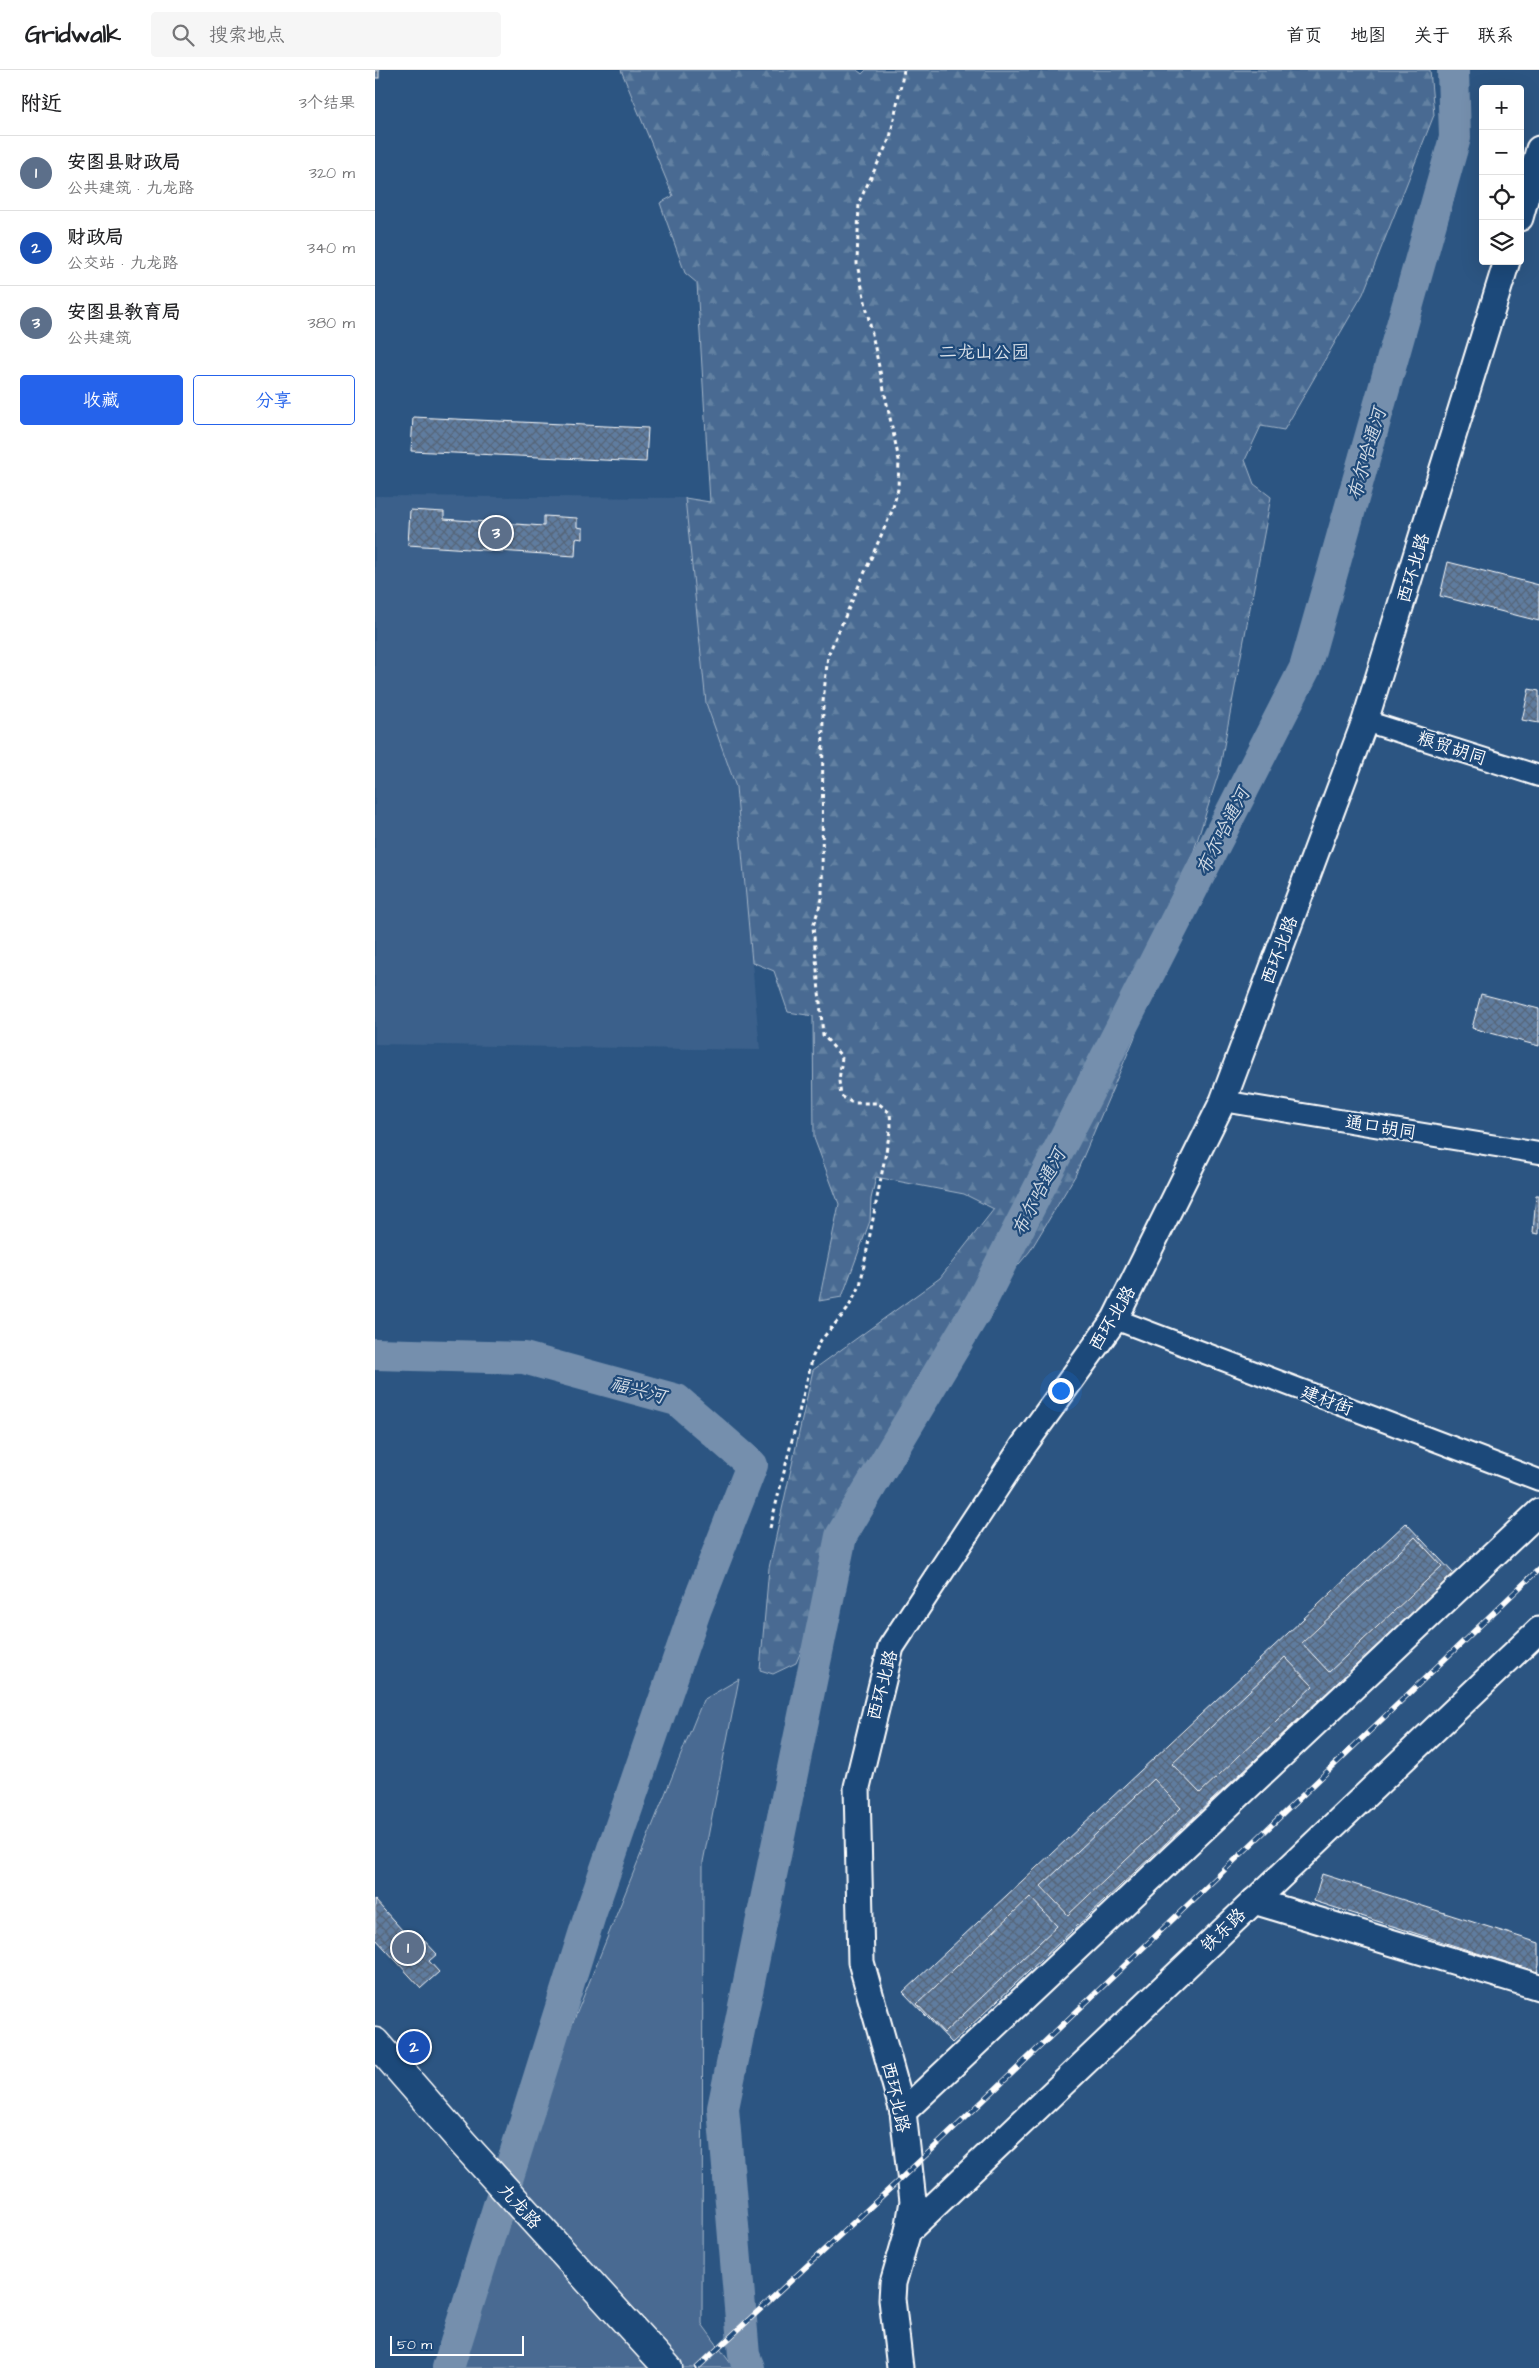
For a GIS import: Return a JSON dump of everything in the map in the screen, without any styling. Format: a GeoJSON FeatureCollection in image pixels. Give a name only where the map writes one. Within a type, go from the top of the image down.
{"type":"FeatureCollection","features":[{"type":"Feature","properties":{"kind":"main road","name":"九龙路"},"geometry":{"type":"LineString","coordinates":[[375,2042],[532,2220],[668,2368]]}},
{"type":"Feature","properties":{"kind":"street"},"geometry":{"type":"LineString","coordinates":[[1524,203],[1539,149]]}},
{"type":"Feature","properties":{"kind":"street","name":"西环北路"},"geometry":{"type":"LineString","coordinates":[[900,2368],[893,2283],[908,2231],[913,2201],[903,2112],[861,1962],[857,1787],[891,1647],[1016,1458],[1115,1319],[1223,1100],[1365,721],[1506,265]]}},
{"type":"Feature","properties":{"kind":"street","name":"粮贸胡同"},"geometry":{"type":"LineString","coordinates":[[1365,721],[1539,776]]}},
{"type":"Feature","properties":{"kind":"street","name":"通口胡同"},"geometry":{"type":"LineString","coordinates":[[1223,1100],[1539,1153]]}},
{"type":"Feature","properties":{"kind":"street","name":"建材街"},"geometry":{"type":"LineString","coordinates":[[1115,1319],[1539,1480]]}},
{"type":"Feature","properties":{"kind":"street"},"geometry":{"type":"LineString","coordinates":[[903,2112],[1539,1512]]}},
{"type":"Feature","properties":{"kind":"street","name":"铁东路"},"geometry":{"type":"LineString","coordinates":[[908,2231],[1539,1630]]}},
{"type":"Feature","properties":{"kind":"street"},"geometry":{"type":"LineString","coordinates":[[1254,1901],[1539,1987]]}},
{"type":"Feature","properties":{"kind":"path"},"geometry":{"type":"LineString","coordinates":[[770,1528],[813,1356],[821,1340],[847,1310],[860,1286],[891,1126],[890,1113],[878,1103],[853,1102],[841,1096],[839,1081],[842,1057],[823,1034],[813,926],[822,899],[823,702],[828,655],[892,511],[898,489],[899,460],[857,264],[857,255],[859,202],[890,138],[904,70]]}},
{"type":"Feature","properties":{"kind":"shaded area"},"geometry":{"type":"Polygon","coordinates":[[[375,496],[685,498],[706,703],[736,787],[760,1050],[375,1044],[375,496]]]}},
{"type":"Feature","properties":{"kind":"green space","name":"二龙山公园"},"geometry":{"type":"Polygon","coordinates":[[[621,70],[857,70],[862,74],[866,70],[1430,70],[1434,115],[1363,294],[1284,430],[1261,426],[1245,460],[1254,484],[1271,497],[1219,772],[1134,1039],[1075,1176],[1030,1251],[913,1390],[796,1663],[773,1674],[760,1670],[769,1568],[813,1370],[940,1278],[994,1209],[964,1194],[876,1177],[871,1199],[870,1221],[842,1297],[819,1301],[839,1204],[814,1138],[813,1016],[788,1012],[774,971],[752,962],[736,787],[706,703],[685,498],[710,502],[697,283],[685,273],[660,203],[673,196],[621,70]]]}},
{"type":"Feature","properties":{"kind":"green space"},"geometry":{"type":"Polygon","coordinates":[[[739,1679],[703,1862],[702,2324],[734,2368],[453,2368],[530,2129],[703,1700],[739,1679]]]}},
{"type":"Feature","properties":{"kind":"building"},"geometry":{"type":"Polygon","coordinates":[[[375,70],[379,70],[379,78],[375,78],[375,70]]]}},
{"type":"Feature","properties":{"kind":"building"},"geometry":{"type":"Polygon","coordinates":[[[413,417],[648,428],[646,462],[411,451],[413,417]]]}},
{"type":"Feature","properties":{"kind":"building"},"geometry":{"type":"Polygon","coordinates":[[[410,510],[444,512],[444,519],[544,526],[544,516],[577,518],[577,527],[583,528],[583,539],[576,538],[575,556],[408,545],[410,510]]]}},
{"type":"Feature","properties":{"kind":"building"},"geometry":{"type":"Polygon","coordinates":[[[1448,562],[1539,585],[1539,621],[1440,596],[1448,562]]]}},
{"type":"Feature","properties":{"kind":"building"},"geometry":{"type":"Polygon","coordinates":[[[1529,689],[1539,691],[1539,723],[1522,720],[1529,689]]]}},
{"type":"Feature","properties":{"kind":"building"},"geometry":{"type":"Polygon","coordinates":[[[1481,994],[1539,1009],[1539,1046],[1472,1028],[1481,994]]]}},
{"type":"Feature","properties":{"kind":"building"},"geometry":{"type":"Polygon","coordinates":[[[1536,1195],[1539,1195],[1539,1234],[1533,1233],[1536,1195]]]}},
{"type":"Feature","properties":{"kind":"building"},"geometry":{"type":"Polygon","coordinates":[[[1406,1523],[1454,1574],[952,2043],[903,1992],[1406,1523]]]}},
{"type":"Feature","properties":{"kind":"building"},"geometry":{"type":"Polygon","coordinates":[[[1415,1537],[1442,1566],[1329,1672],[1302,1643],[1415,1537]]]}},
{"type":"Feature","properties":{"kind":"building"},"geometry":{"type":"Polygon","coordinates":[[[1285,1657],[1313,1686],[1200,1793],[1172,1764],[1285,1657]]]}},
{"type":"Feature","properties":{"kind":"building"},"geometry":{"type":"Polygon","coordinates":[[[1154,1779],[1181,1808],[1068,1915],[1041,1886],[1154,1779]]]}},
{"type":"Feature","properties":{"kind":"building"},"geometry":{"type":"Polygon","coordinates":[[[1322,1874],[1539,1943],[1537,1972],[1314,1901],[1322,1874]]]}},
{"type":"Feature","properties":{"kind":"building"},"geometry":{"type":"Polygon","coordinates":[[[1030,1897],[1057,1926],[944,2033],[917,2004],[1030,1897]]]}},
{"type":"Feature","properties":{"kind":"building"},"geometry":{"type":"Polygon","coordinates":[[[375,1900],[412,1941],[419,1935],[437,1954],[429,1961],[439,1972],[421,1988],[375,1938],[375,1900]]]}},
{"type":"Feature","properties":{"kind":"waterway","name":"布尔哈通河"},"geometry":{"type":"LineString","coordinates":[[749,2368],[744,2355],[723,2108],[841,1536],[981,1302],[1305,668],[1455,138],[1453,70]]}},
{"type":"Feature","properties":{"kind":"waterway","name":"福兴河"},"geometry":{"type":"LineString","coordinates":[[375,1354],[524,1358],[677,1400],[752,1465],[695,1611],[590,1915],[448,2368]]}},
{"type":"Feature","properties":{"kind":"railway"},"geometry":{"type":"LineString","coordinates":[[697,2368],[939,2143],[1539,1569]]}},
{"type":"Feature","properties":{"kind":"place","name":"安图县教育局"},"geometry":{"type":"Point","coordinates":[496,533]}},
{"type":"Feature","properties":{"kind":"place","name":"安图县财政局"},"geometry":{"type":"Point","coordinates":[408,1948]}},
{"type":"Feature","properties":{"kind":"place","name":"财政局"},"geometry":{"type":"Point","coordinates":[414,2047]}}]}
